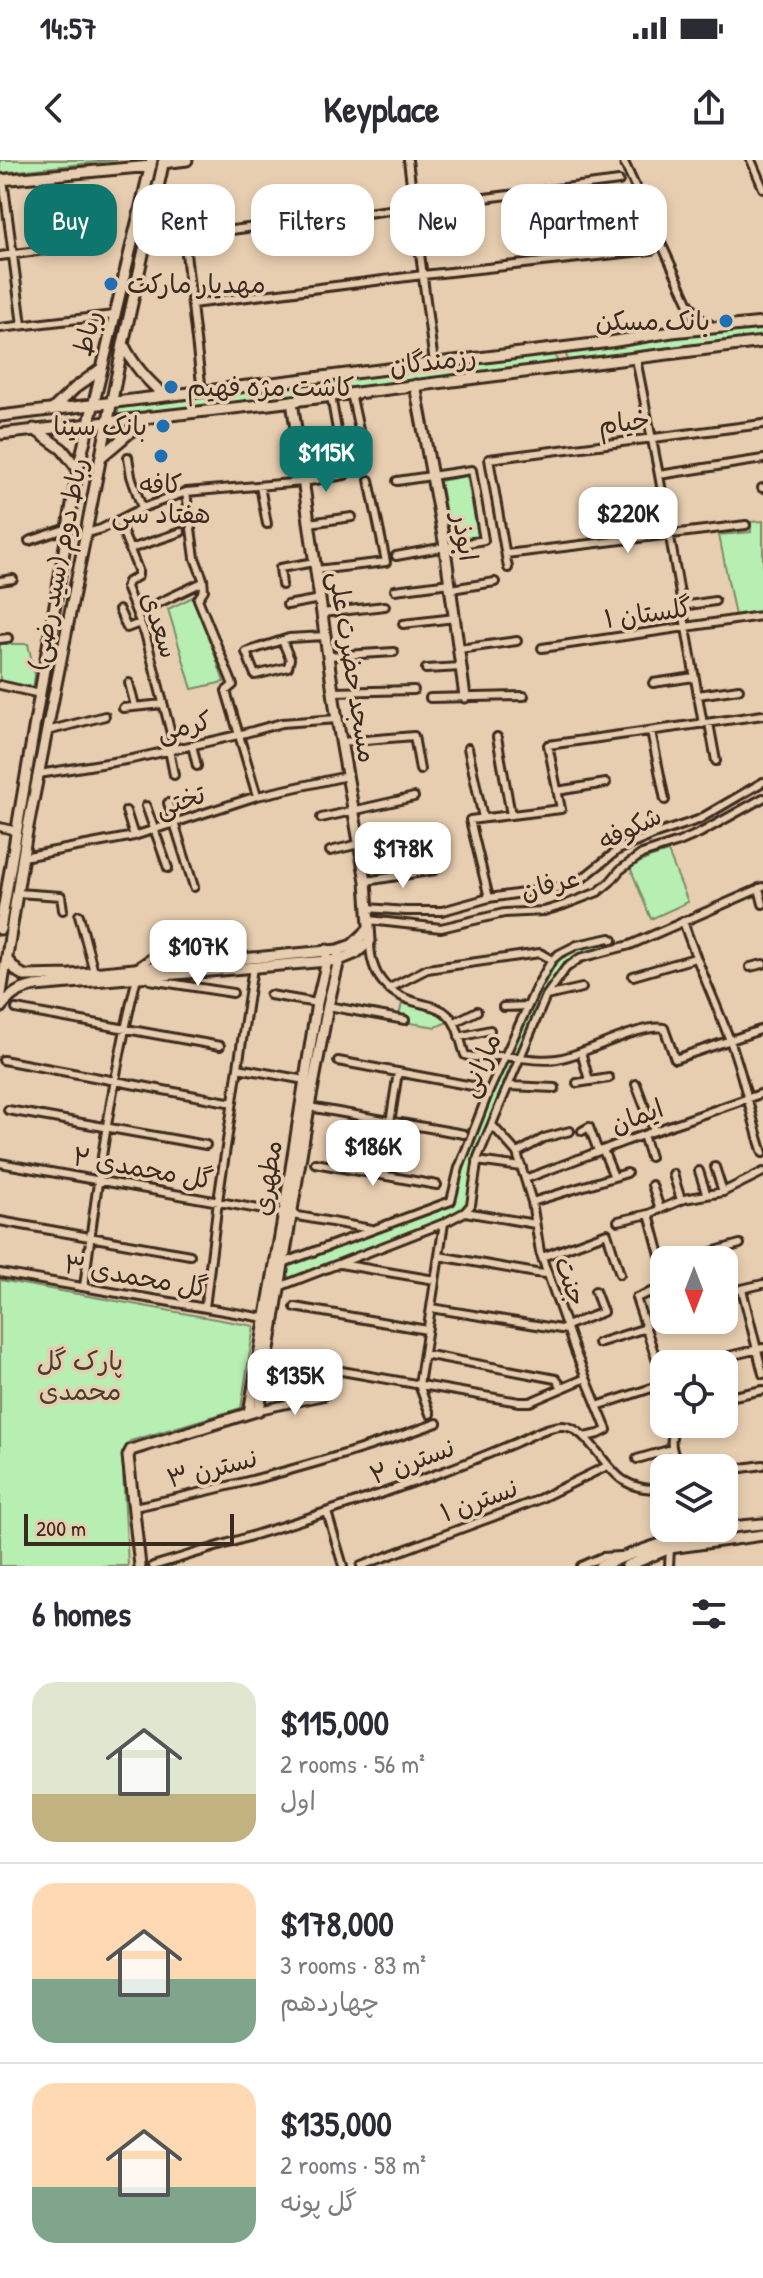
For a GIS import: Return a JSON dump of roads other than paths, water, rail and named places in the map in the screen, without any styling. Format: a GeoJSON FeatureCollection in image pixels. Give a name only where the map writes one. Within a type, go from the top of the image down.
{"type":"FeatureCollection","features":[{"type":"Feature","properties":{"kind":"main road"},"geometry":{"type":"LineString","coordinates":[[163,162],[187,160]]}},
{"type":"Feature","properties":{"kind":"main road","name":"رباط"},"geometry":{"type":"LineString","coordinates":[[158,184],[163,162]]}},
{"type":"Feature","properties":{"kind":"main road"},"geometry":{"type":"LineString","coordinates":[[1,180],[151,163]]}},
{"type":"Feature","properties":{"kind":"main road","name":"رباط"},"geometry":{"type":"LineString","coordinates":[[89,423],[151,163]]}},
{"type":"Feature","properties":{"kind":"main road","name":"رباط"},"geometry":{"type":"LineString","coordinates":[[109,421],[142,256]]}},
{"type":"Feature","properties":{"kind":"main road","name":"رزمندگان"},"geometry":{"type":"LineString","coordinates":[[0,418],[763,323]]}},
{"type":"Feature","properties":{"kind":"main road","name":"رزمندگان"},"geometry":{"type":"LineString","coordinates":[[0,433],[292,401],[763,342]]}},
{"type":"Feature","properties":{"kind":"main road"},"geometry":{"type":"LineString","coordinates":[[123,344],[144,378],[165,396]]}},
{"type":"Feature","properties":{"kind":"main road"},"geometry":{"type":"LineString","coordinates":[[561,348],[564,366]]}},
{"type":"Feature","properties":{"kind":"main road"},"geometry":{"type":"LineString","coordinates":[[52,410],[66,395],[101,369]]}},
{"type":"Feature","properties":{"kind":"main road","name":"ابوذر"},"geometry":{"type":"LineString","coordinates":[[415,385],[445,546],[465,697]]}},
{"type":"Feature","properties":{"kind":"main road"},"geometry":{"type":"LineString","coordinates":[[219,390],[218,402],[223,408]]}},
{"type":"Feature","properties":{"kind":"main road","name":"مسجد حضرت علی"},"geometry":{"type":"LineString","coordinates":[[292,401],[337,719],[366,881],[370,941]]}},
{"type":"Feature","properties":{"kind":"main road"},"geometry":{"type":"LineString","coordinates":[[102,456],[148,417]]}},
{"type":"Feature","properties":{"kind":"main road"},"geometry":{"type":"LineString","coordinates":[[0,418],[0,433]]}},
{"type":"Feature","properties":{"kind":"main road","name":"رباط دوم (سید رضی)"},"geometry":{"type":"LineString","coordinates":[[0,1000],[23,857],[109,421]]}},
{"type":"Feature","properties":{"kind":"main road","name":"رباط دوم (سید رضی)"},"geometry":{"type":"LineString","coordinates":[[0,929],[78,469],[89,423]]}},
{"type":"Feature","properties":{"kind":"main road"},"geometry":{"type":"LineString","coordinates":[[34,429],[62,449],[78,469]]}},
{"type":"Feature","properties":{"kind":"main road"},"geometry":{"type":"LineString","coordinates":[[56,598],[73,601]]}},
{"type":"Feature","properties":{"kind":"main road"},"geometry":{"type":"LineString","coordinates":[[339,955],[363,938],[369,924]]}},
{"type":"Feature","properties":{"kind":"main road"},"geometry":{"type":"LineString","coordinates":[[0,1008],[8,997],[23,988],[136,973],[356,953],[370,941]]}},
{"type":"Feature","properties":{"kind":"main road","name":"مطهری"},"geometry":{"type":"LineString","coordinates":[[254,1411],[265,1318],[339,955]]}},
{"type":"Feature","properties":{"kind":"main road"},"geometry":{"type":"LineString","coordinates":[[7,960],[25,976],[253,967],[327,956]]}},
{"type":"Feature","properties":{"kind":"main road","name":"مطهری"},"geometry":{"type":"LineString","coordinates":[[254,1411],[267,1358],[283,1263],[305,1080],[327,956]]}},
{"type":"Feature","properties":{"kind":"main road"},"geometry":{"type":"LineString","coordinates":[[23,988],[20,982],[25,976]]}},
{"type":"Feature","properties":{"kind":"main road"},"geometry":{"type":"LineString","coordinates":[[140,1566],[128,1456],[131,1450],[254,1411]]}},
{"type":"Feature","properties":{"kind":"main road"},"geometry":{"type":"LineString","coordinates":[[738,1527],[763,1524]]}},
{"type":"Feature","properties":{"kind":"main road"},"geometry":{"type":"LineString","coordinates":[[738,1536],[763,1535]]}},
{"type":"Feature","properties":{"kind":"main road"},"geometry":{"type":"LineString","coordinates":[[600,1566],[628,1563],[667,1542]]}},
{"type":"Feature","properties":{"kind":"street"},"geometry":{"type":"LineString","coordinates":[[408,160],[411,184]]}},
{"type":"Feature","properties":{"kind":"street"},"geometry":{"type":"LineString","coordinates":[[623,160],[689,304],[696,330]]}},
{"type":"Feature","properties":{"kind":"street"},"geometry":{"type":"LineString","coordinates":[[751,160],[763,188]]}},
{"type":"Feature","properties":{"kind":"street"},"geometry":{"type":"LineString","coordinates":[[1,180],[22,325]]}},
{"type":"Feature","properties":{"kind":"street"},"geometry":{"type":"LineString","coordinates":[[485,198],[619,181]]}},
{"type":"Feature","properties":{"kind":"street"},"geometry":{"type":"LineString","coordinates":[[235,230],[390,210]]}},
{"type":"Feature","properties":{"kind":"street"},"geometry":{"type":"LineString","coordinates":[[0,256],[24,253]]}},
{"type":"Feature","properties":{"kind":"street"},"geometry":{"type":"LineString","coordinates":[[186,256],[202,392]]}},
{"type":"Feature","properties":{"kind":"street"},"geometry":{"type":"LineString","coordinates":[[420,256],[434,363]]}},
{"type":"Feature","properties":{"kind":"street"},"geometry":{"type":"LineString","coordinates":[[192,304],[597,256]]}},
{"type":"Feature","properties":{"kind":"street"},"geometry":{"type":"LineString","coordinates":[[689,304],[701,319],[715,328]]}},
{"type":"Feature","properties":{"kind":"street"},"geometry":{"type":"LineString","coordinates":[[0,328],[114,315]]}},
{"type":"Feature","properties":{"kind":"street"},"geometry":{"type":"LineString","coordinates":[[636,359],[653,438],[694,677],[716,761]]}},
{"type":"Feature","properties":{"kind":"street"},"geometry":{"type":"LineString","coordinates":[[351,393],[362,444]]}},
{"type":"Feature","properties":{"kind":"street"},"geometry":{"type":"LineString","coordinates":[[331,396],[337,430]]}},
{"type":"Feature","properties":{"kind":"street","name":"خیام"},"geometry":{"type":"LineString","coordinates":[[506,554],[489,459],[763,424]]}},
{"type":"Feature","properties":{"kind":"street"},"geometry":{"type":"LineString","coordinates":[[128,457],[142,508]]}},
{"type":"Feature","properties":{"kind":"street"},"geometry":{"type":"LineString","coordinates":[[659,475],[763,459]]}},
{"type":"Feature","properties":{"kind":"street"},"geometry":{"type":"LineString","coordinates":[[396,556],[484,540],[472,470],[397,481]]}},
{"type":"Feature","properties":{"kind":"street"},"geometry":{"type":"LineString","coordinates":[[87,533],[186,492],[303,482],[345,475]]}},
{"type":"Feature","properties":{"kind":"street"},"geometry":{"type":"LineString","coordinates":[[282,585],[280,568],[386,562],[369,480]]}},
{"type":"Feature","properties":{"kind":"street"},"geometry":{"type":"LineString","coordinates":[[260,486],[267,524]]}},
{"type":"Feature","properties":{"kind":"street"},"geometry":{"type":"LineString","coordinates":[[186,492],[195,558],[204,590],[198,599],[233,685],[226,691],[257,796]]}},
{"type":"Feature","properties":{"kind":"street"},"geometry":{"type":"LineString","coordinates":[[309,523],[352,517]]}},
{"type":"Feature","properties":{"kind":"street","name":"سعدی"},"geometry":{"type":"LineString","coordinates":[[118,520],[138,570],[138,576],[126,587],[137,613],[163,704],[174,775]]}},
{"type":"Feature","properties":{"kind":"street"},"geometry":{"type":"LineString","coordinates":[[508,568],[506,554],[746,525]]}},
{"type":"Feature","properties":{"kind":"street"},"geometry":{"type":"LineString","coordinates":[[29,541],[68,528]]}},
{"type":"Feature","properties":{"kind":"street"},"geometry":{"type":"LineString","coordinates":[[130,549],[181,532]]}},
{"type":"Feature","properties":{"kind":"street"},"geometry":{"type":"LineString","coordinates":[[0,581],[13,579]]}},
{"type":"Feature","properties":{"kind":"street"},"geometry":{"type":"LineString","coordinates":[[137,613],[203,582]]}},
{"type":"Feature","properties":{"kind":"street"},"geometry":{"type":"LineString","coordinates":[[395,590],[495,582]]}},
{"type":"Feature","properties":{"kind":"street"},"geometry":{"type":"LineString","coordinates":[[287,605],[320,599]]}},
{"type":"Feature","properties":{"kind":"street"},"geometry":{"type":"LineString","coordinates":[[682,606],[715,601]]}},
{"type":"Feature","properties":{"kind":"street"},"geometry":{"type":"LineString","coordinates":[[322,613],[385,606]]}},
{"type":"Feature","properties":{"kind":"street"},"geometry":{"type":"LineString","coordinates":[[119,610],[127,628],[140,623]]}},
{"type":"Feature","properties":{"kind":"street","name":"گلستان ۱"},"geometry":{"type":"LineString","coordinates":[[542,648],[761,616]]}},
{"type":"Feature","properties":{"kind":"street"},"geometry":{"type":"LineString","coordinates":[[403,624],[455,618]]}},
{"type":"Feature","properties":{"kind":"street"},"geometry":{"type":"LineString","coordinates":[[282,640],[290,659],[288,667],[255,675],[246,652],[282,640],[325,636]]}},
{"type":"Feature","properties":{"kind":"street"},"geometry":{"type":"LineString","coordinates":[[459,649],[517,641]]}},
{"type":"Feature","properties":{"kind":"street"},"geometry":{"type":"LineString","coordinates":[[328,656],[394,652]]}},
{"type":"Feature","properties":{"kind":"street"},"geometry":{"type":"LineString","coordinates":[[426,669],[461,667]]}},
{"type":"Feature","properties":{"kind":"street"},"geometry":{"type":"LineString","coordinates":[[653,683],[694,677]]}},
{"type":"Feature","properties":{"kind":"street"},"geometry":{"type":"LineString","coordinates":[[129,683],[135,706]]}},
{"type":"Feature","properties":{"kind":"street"},"geometry":{"type":"LineString","coordinates":[[0,685],[40,694]]}},
{"type":"Feature","properties":{"kind":"street"},"geometry":{"type":"LineString","coordinates":[[698,695],[739,689]]}},
{"type":"Feature","properties":{"kind":"street"},"geometry":{"type":"LineString","coordinates":[[333,692],[414,690]]}},
{"type":"Feature","properties":{"kind":"street"},"geometry":{"type":"LineString","coordinates":[[430,698],[524,696]]}},
{"type":"Feature","properties":{"kind":"street"},"geometry":{"type":"LineString","coordinates":[[123,708],[163,704]]}},
{"type":"Feature","properties":{"kind":"street"},"geometry":{"type":"LineString","coordinates":[[489,898],[470,820],[561,809],[548,745],[763,715]]}},
{"type":"Feature","properties":{"kind":"street"},"geometry":{"type":"LineString","coordinates":[[47,731],[105,716]]}},
{"type":"Feature","properties":{"kind":"street","name":"کرمی"},"geometry":{"type":"LineString","coordinates":[[39,774],[119,761],[282,723],[337,719]]}},
{"type":"Feature","properties":{"kind":"street"},"geometry":{"type":"LineString","coordinates":[[651,731],[665,800]]}},
{"type":"Feature","properties":{"kind":"street"},"geometry":{"type":"LineString","coordinates":[[341,742],[414,736],[420,770]]}},
{"type":"Feature","properties":{"kind":"street"},"geometry":{"type":"LineString","coordinates":[[497,737],[511,815]]}},
{"type":"Feature","properties":{"kind":"street"},"geometry":{"type":"LineString","coordinates":[[192,745],[197,766]]}},
{"type":"Feature","properties":{"kind":"street"},"geometry":{"type":"LineString","coordinates":[[468,748],[483,818]]}},
{"type":"Feature","properties":{"kind":"street","name":"تختی"},"geometry":{"type":"LineString","coordinates":[[23,857],[134,836],[257,796],[347,776]]}},
{"type":"Feature","properties":{"kind":"street","name":"شکوفه"},"geometry":{"type":"LineString","coordinates":[[368,908],[442,911],[489,898],[563,887],[578,882],[618,850],[698,820],[763,782]]}},
{"type":"Feature","properties":{"kind":"street"},"geometry":{"type":"LineString","coordinates":[[557,791],[606,783]]}},
{"type":"Feature","properties":{"kind":"street"},"geometry":{"type":"LineString","coordinates":[[321,818],[414,797]]}},
{"type":"Feature","properties":{"kind":"street","name":"عرفان"},"geometry":{"type":"LineString","coordinates":[[369,924],[441,928],[504,913],[544,911],[564,905],[598,892],[642,854],[679,842],[763,798]]}},
{"type":"Feature","properties":{"kind":"street"},"geometry":{"type":"LineString","coordinates":[[168,803],[194,887]]}},
{"type":"Feature","properties":{"kind":"street"},"geometry":{"type":"LineString","coordinates":[[146,806],[168,868]]}},
{"type":"Feature","properties":{"kind":"street"},"geometry":{"type":"LineString","coordinates":[[126,811],[134,836]]}},
{"type":"Feature","properties":{"kind":"street"},"geometry":{"type":"LineString","coordinates":[[0,827],[17,831]]}},
{"type":"Feature","properties":{"kind":"street"},"geometry":{"type":"LineString","coordinates":[[330,851],[359,844]]}},
{"type":"Feature","properties":{"kind":"street"},"geometry":{"type":"LineString","coordinates":[[362,858],[400,851]]}},
{"type":"Feature","properties":{"kind":"street"},"geometry":{"type":"LineString","coordinates":[[366,881],[435,870]]}},
{"type":"Feature","properties":{"kind":"street"},"geometry":{"type":"LineString","coordinates":[[279,1287],[465,1212],[471,1205],[477,1161],[546,996],[566,968],[580,958],[630,945],[761,888],[763,904]]}},
{"type":"Feature","properties":{"kind":"street"},"geometry":{"type":"LineString","coordinates":[[17,893],[61,896],[63,910]]}},
{"type":"Feature","properties":{"kind":"street"},"geometry":{"type":"LineString","coordinates":[[79,915],[94,972]]}},
{"type":"Feature","properties":{"kind":"street"},"geometry":{"type":"LineString","coordinates":[[683,921],[695,958],[730,1039],[763,1153]]}},
{"type":"Feature","properties":{"kind":"street"},"geometry":{"type":"LineString","coordinates":[[84,1287],[107,1127],[136,973],[190,931]]}},
{"type":"Feature","properties":{"kind":"street"},"geometry":{"type":"LineString","coordinates":[[388,989],[427,969],[540,953],[552,960],[577,945],[613,940]]}},
{"type":"Feature","properties":{"kind":"street"},"geometry":{"type":"LineString","coordinates":[[370,941],[370,958],[376,974],[388,989],[406,1000],[446,1012],[455,1022],[465,1055],[470,1058],[558,1059],[654,1026],[664,1028],[675,1059],[763,1029]]}},
{"type":"Feature","properties":{"kind":"street"},"geometry":{"type":"LineString","coordinates":[[633,976],[695,958]]}},
{"type":"Feature","properties":{"kind":"street","name":"مارانی"},"geometry":{"type":"LineString","coordinates":[[283,1263],[451,1201],[459,1168],[505,1056],[552,960]]}},
{"type":"Feature","properties":{"kind":"street"},"geometry":{"type":"LineString","coordinates":[[750,967],[763,964]]}},
{"type":"Feature","properties":{"kind":"street"},"geometry":{"type":"LineString","coordinates":[[205,1308],[253,967]]}},
{"type":"Feature","properties":{"kind":"street"},"geometry":{"type":"LineString","coordinates":[[136,973],[233,993]]}},
{"type":"Feature","properties":{"kind":"street"},"geometry":{"type":"LineString","coordinates":[[546,996],[582,988]]}},
{"type":"Feature","properties":{"kind":"street"},"geometry":{"type":"LineString","coordinates":[[270,995],[317,1003]]}},
{"type":"Feature","properties":{"kind":"street"},"geometry":{"type":"LineString","coordinates":[[328,1006],[405,1020]]}},
{"type":"Feature","properties":{"kind":"street"},"geometry":{"type":"LineString","coordinates":[[503,1007],[528,1006]]}},
{"type":"Feature","properties":{"kind":"street"},"geometry":{"type":"LineString","coordinates":[[16,1009],[220,1046]]}},
{"type":"Feature","properties":{"kind":"street"},"geometry":{"type":"LineString","coordinates":[[455,1022],[477,1011]]}},
{"type":"Feature","properties":{"kind":"street"},"geometry":{"type":"LineString","coordinates":[[459,1037],[490,1030]]}},
{"type":"Feature","properties":{"kind":"street"},"geometry":{"type":"LineString","coordinates":[[581,1052],[589,1080]]}},
{"type":"Feature","properties":{"kind":"street"},"geometry":{"type":"LineString","coordinates":[[3,1060],[233,1103]]}},
{"type":"Feature","properties":{"kind":"street"},"geometry":{"type":"LineString","coordinates":[[338,1061],[478,1087]]}},
{"type":"Feature","properties":{"kind":"street"},"geometry":{"type":"LineString","coordinates":[[238,1068],[305,1080]]}},
{"type":"Feature","properties":{"kind":"street"},"geometry":{"type":"LineString","coordinates":[[382,1174],[398,1072]]}},
{"type":"Feature","properties":{"kind":"street"},"geometry":{"type":"LineString","coordinates":[[577,1083],[609,1078]]}},
{"type":"Feature","properties":{"kind":"street"},"geometry":{"type":"LineString","coordinates":[[636,1084],[654,1131]]}},
{"type":"Feature","properties":{"kind":"street"},"geometry":{"type":"LineString","coordinates":[[510,1086],[555,1088]]}},
{"type":"Feature","properties":{"kind":"street","name":"ایمان"},"geometry":{"type":"LineString","coordinates":[[525,1179],[763,1093]]}},
{"type":"Feature","properties":{"kind":"street"},"geometry":{"type":"LineString","coordinates":[[309,1107],[464,1134]]}},
{"type":"Feature","properties":{"kind":"street"},"geometry":{"type":"LineString","coordinates":[[8,1110],[206,1145]]}},
{"type":"Feature","properties":{"kind":"street","name":"جنت"},"geometry":{"type":"LineString","coordinates":[[493,1126],[517,1153],[532,1202],[547,1274],[607,1430],[584,1437]]}},
{"type":"Feature","properties":{"kind":"street"},"geometry":{"type":"LineString","coordinates":[[582,1131],[589,1127],[614,1177]]}},
{"type":"Feature","properties":{"kind":"street"},"geometry":{"type":"LineString","coordinates":[[517,1153],[544,1138],[570,1131]]}},
{"type":"Feature","properties":{"kind":"street"},"geometry":{"type":"LineString","coordinates":[[643,1135],[650,1157]]}},
{"type":"Feature","properties":{"kind":"street"},"geometry":{"type":"LineString","coordinates":[[477,1161],[522,1167]]}},
{"type":"Feature","properties":{"kind":"street","name":"گل محمدی ۲"},"geometry":{"type":"LineString","coordinates":[[0,1163],[374,1230]]}},
{"type":"Feature","properties":{"kind":"street"},"geometry":{"type":"LineString","coordinates":[[315,1163],[437,1185]]}},
{"type":"Feature","properties":{"kind":"street"},"geometry":{"type":"LineString","coordinates":[[715,1167],[723,1192]]}},
{"type":"Feature","properties":{"kind":"street"},"geometry":{"type":"LineString","coordinates":[[699,1171],[706,1193]]}},
{"type":"Feature","properties":{"kind":"street"},"geometry":{"type":"LineString","coordinates":[[532,1202],[627,1173]]}},
{"type":"Feature","properties":{"kind":"street"},"geometry":{"type":"LineString","coordinates":[[618,1221],[649,1214],[706,1193],[723,1192],[761,1173],[763,1184]]}},
{"type":"Feature","properties":{"kind":"street"},"geometry":{"type":"LineString","coordinates":[[673,1174],[681,1200]]}},
{"type":"Feature","properties":{"kind":"street"},"geometry":{"type":"LineString","coordinates":[[652,1185],[660,1209]]}},
{"type":"Feature","properties":{"kind":"street"},"geometry":{"type":"LineString","coordinates":[[465,1212],[535,1224]]}},
{"type":"Feature","properties":{"kind":"street"},"geometry":{"type":"LineString","coordinates":[[649,1214],[658,1246]]}},
{"type":"Feature","properties":{"kind":"street"},"geometry":{"type":"LineString","coordinates":[[0,1221],[190,1255]]}},
{"type":"Feature","properties":{"kind":"street"},"geometry":{"type":"LineString","coordinates":[[430,1414],[419,1385],[444,1223]]}},
{"type":"Feature","properties":{"kind":"street"},"geometry":{"type":"LineString","coordinates":[[542,1257],[607,1233],[620,1274]]}},
{"type":"Feature","properties":{"kind":"street"},"geometry":{"type":"LineString","coordinates":[[733,1246],[740,1244]]}},
{"type":"Feature","properties":{"kind":"street"},"geometry":{"type":"LineString","coordinates":[[439,1256],[547,1274]]}},
{"type":"Feature","properties":{"kind":"street"},"geometry":{"type":"LineString","coordinates":[[338,1263],[435,1280]]}},
{"type":"Feature","properties":{"kind":"street","name":"گل محمدی ۳"},"geometry":{"type":"LineString","coordinates":[[0,1273],[265,1318]]}},
{"type":"Feature","properties":{"kind":"street"},"geometry":{"type":"LineString","coordinates":[[738,1290],[763,1284]]}},
{"type":"Feature","properties":{"kind":"street"},"geometry":{"type":"LineString","coordinates":[[742,1289],[760,1348],[763,1374]]}},
{"type":"Feature","properties":{"kind":"street"},"geometry":{"type":"LineString","coordinates":[[431,1308],[567,1328],[603,1312],[595,1291]]}},
{"type":"Feature","properties":{"kind":"street"},"geometry":{"type":"LineString","coordinates":[[650,1292],[636,1298],[653,1350]]}},
{"type":"Feature","properties":{"kind":"street"},"geometry":{"type":"LineString","coordinates":[[295,1307],[427,1330]]}},
{"type":"Feature","properties":{"kind":"street"},"geometry":{"type":"LineString","coordinates":[[598,1343],[646,1328]]}},
{"type":"Feature","properties":{"kind":"street"},"geometry":{"type":"LineString","coordinates":[[738,1353],[760,1348]]}},
{"type":"Feature","properties":{"kind":"street"},"geometry":{"type":"LineString","coordinates":[[424,1354],[556,1379],[562,1387]]}},
{"type":"Feature","properties":{"kind":"street"},"geometry":{"type":"LineString","coordinates":[[267,1358],[519,1402],[530,1402],[586,1378]]}},
{"type":"Feature","properties":{"kind":"street"},"geometry":{"type":"LineString","coordinates":[[597,1406],[650,1389]]}},
{"type":"Feature","properties":{"kind":"street"},"geometry":{"type":"LineString","coordinates":[[738,1395],[763,1390]]}},
{"type":"Feature","properties":{"kind":"street"},"geometry":{"type":"LineString","coordinates":[[254,1411],[324,1396]]}},
{"type":"Feature","properties":{"kind":"street","name":"نسترن ۳"},"geometry":{"type":"LineString","coordinates":[[134,1507],[205,1493],[304,1466],[437,1423]]}},
{"type":"Feature","properties":{"kind":"street","name":"نسترن ۲"},"geometry":{"type":"LineString","coordinates":[[153,1566],[327,1512],[470,1462],[545,1430],[571,1427],[584,1437]]}},
{"type":"Feature","properties":{"kind":"street"},"geometry":{"type":"LineString","coordinates":[[584,1437],[607,1466],[623,1480],[641,1489],[650,1489]]}},
{"type":"Feature","properties":{"kind":"street"},"geometry":{"type":"LineString","coordinates":[[671,1438],[674,1454]]}},
{"type":"Feature","properties":{"kind":"street"},"geometry":{"type":"LineString","coordinates":[[637,1459],[672,1449]]}},
{"type":"Feature","properties":{"kind":"street"},"geometry":{"type":"LineString","coordinates":[[738,1468],[763,1465]]}},
{"type":"Feature","properties":{"kind":"street","name":"نسترن ۱"},"geometry":{"type":"LineString","coordinates":[[361,1566],[535,1501],[607,1466]]}},
{"type":"Feature","properties":{"kind":"street"},"geometry":{"type":"LineString","coordinates":[[327,1512],[343,1566]]}},
{"type":"Feature","properties":{"kind":"street"},"geometry":{"type":"LineString","coordinates":[[669,1566],[674,1542]]}},
{"type":"Feature","properties":{"kind":"street"},"geometry":{"type":"LineString","coordinates":[[581,1566],[602,1557],[628,1563]]}},
{"type":"Feature","properties":{"kind":"place","name":"مهدیار مارکت"},"geometry":{"type":"Point","coordinates":[111,284]}},
{"type":"Feature","properties":{"kind":"place","name":"بانک مسکن"},"geometry":{"type":"Point","coordinates":[726,321]}},
{"type":"Feature","properties":{"kind":"place","name":"کاشت مژه فهیم"},"geometry":{"type":"Point","coordinates":[171,387]}},
{"type":"Feature","properties":{"kind":"place","name":"بانک سینا"},"geometry":{"type":"Point","coordinates":[163,426]}},
{"type":"Feature","properties":{"kind":"place","name":"کافه هفتاد سی"},"geometry":{"type":"Point","coordinates":[161,456]}},
{"type":"Feature","properties":{"kind":"park label","name":"پارک گل محمدی"},"geometry":{"type":"Point","coordinates":[80,1376]}}]}
